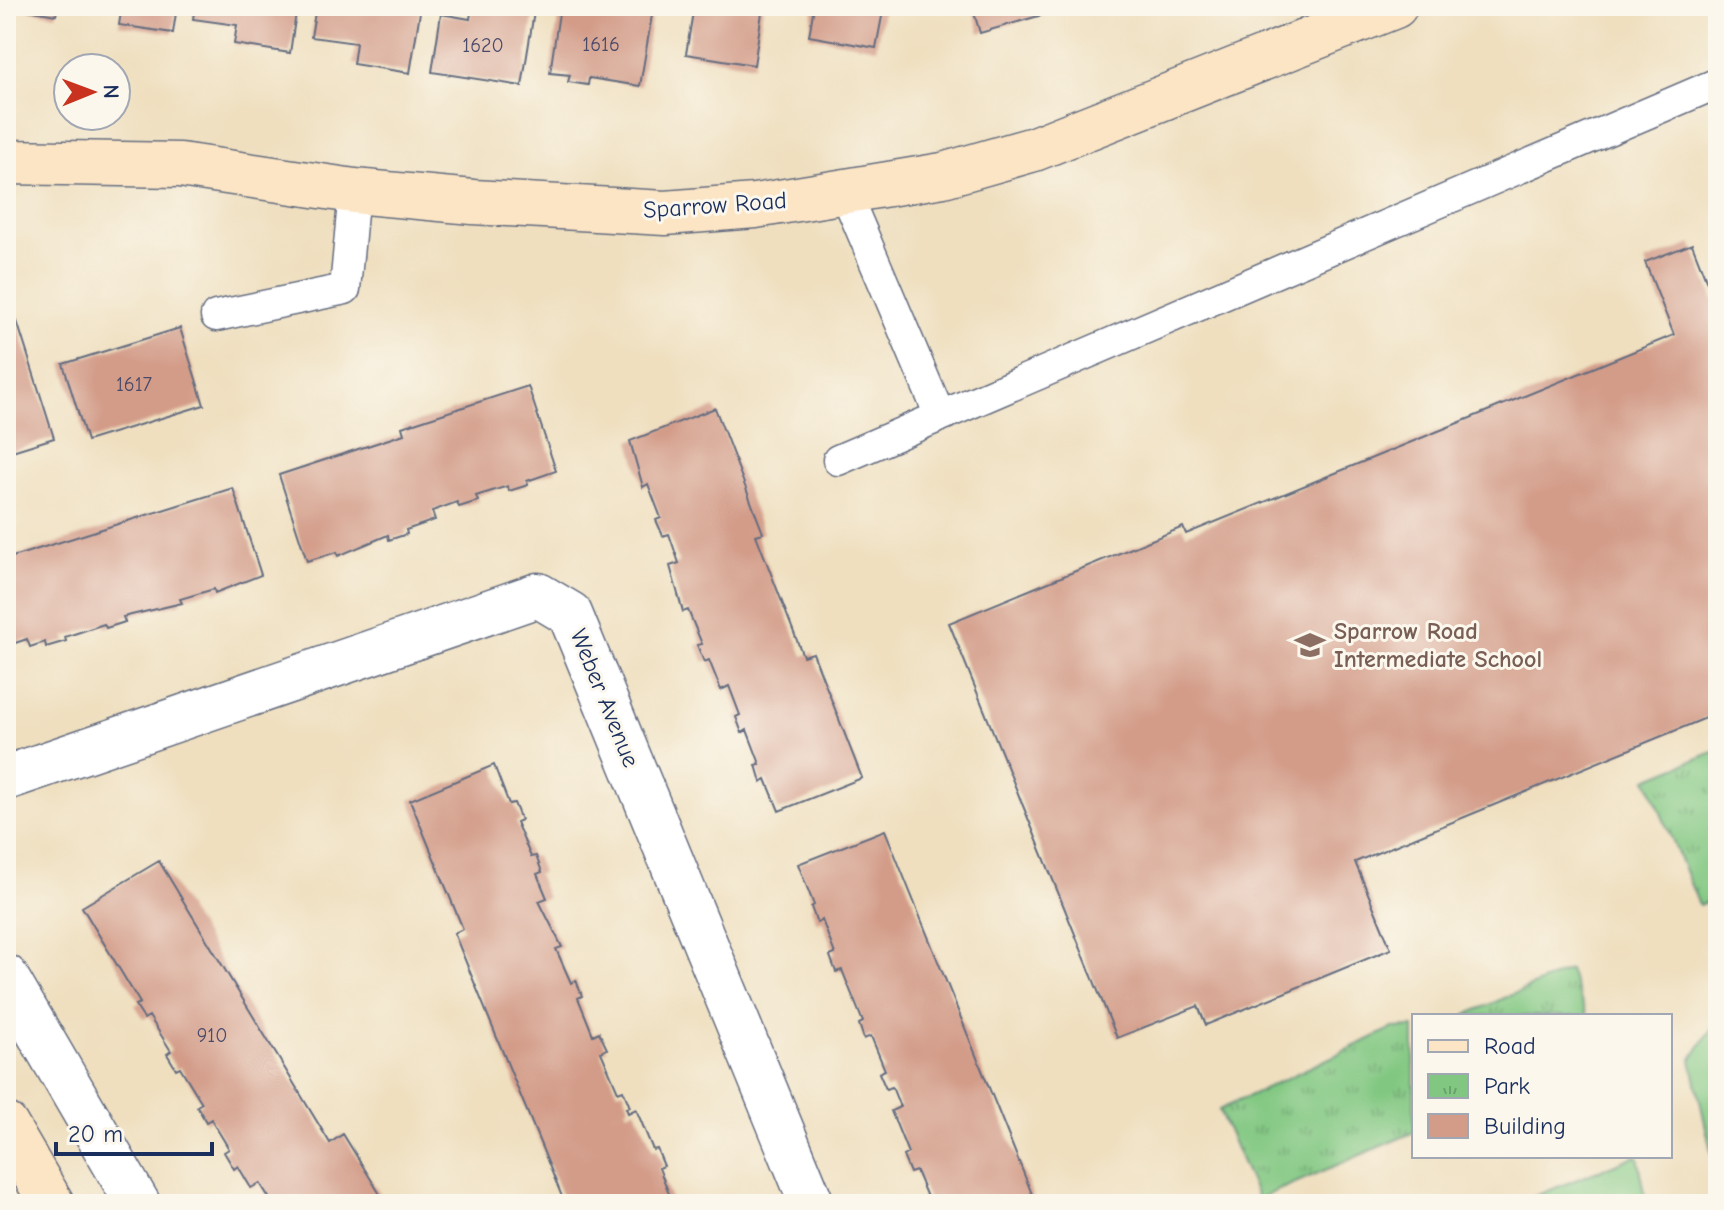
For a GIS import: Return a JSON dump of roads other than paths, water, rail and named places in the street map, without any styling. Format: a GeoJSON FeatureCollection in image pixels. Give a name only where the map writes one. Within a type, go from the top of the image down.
{"type":"FeatureCollection","features":[{"type":"Feature","properties":{"kind":"street","name":"Sparrow Road"},"geometry":{"type":"LineString","coordinates":[[6,162],[180,165],[354,191],[473,202],[665,213],[755,206],[943,175],[1034,149],[1395,6]]}},
{"type":"Feature","properties":{"kind":"street","name":"Weber Avenue"},"geometry":{"type":"LineString","coordinates":[[6,778],[538,595],[556,602],[570,614],[812,1204]]}},
{"type":"Feature","properties":{"kind":"street"},"geometry":{"type":"LineString","coordinates":[[6,977],[138,1204]]}},
{"type":"Feature","properties":{"kind":"street"},"geometry":{"type":"LineString","coordinates":[[6,1125],[52,1204]]}},
{"type":"Feature","properties":{"kind":"lane"},"geometry":{"type":"LineString","coordinates":[[838,460],[1718,83]]}},
{"type":"Feature","properties":{"kind":"lane"},"geometry":{"type":"LineString","coordinates":[[216,316],[345,289],[354,191]]}},
{"type":"Feature","properties":{"kind":"lane"},"geometry":{"type":"LineString","coordinates":[[845,192],[940,416]]}},
{"type":"Feature","properties":{"kind":"place","name":"Sparrow Road Intermediate School"},"geometry":{"type":"Point","coordinates":[1310,645]}}]}
